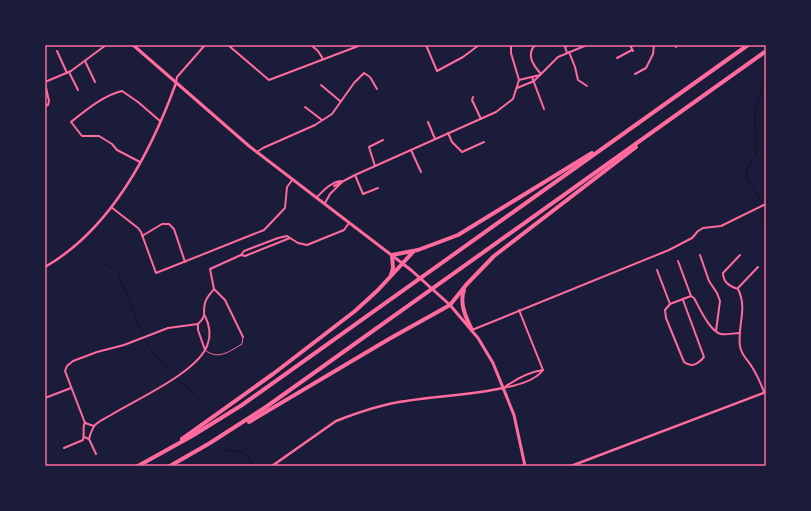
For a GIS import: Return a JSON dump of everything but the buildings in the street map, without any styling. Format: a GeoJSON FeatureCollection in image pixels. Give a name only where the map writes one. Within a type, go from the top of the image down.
{"type":"FeatureCollection","features":[{"type":"Feature","properties":{"kind":"highway"},"geometry":{"type":"LineString","coordinates":[[138,466],[192,436],[242,405],[748,45]]}},
{"type":"Feature","properties":{"kind":"highway"},"geometry":{"type":"LineString","coordinates":[[210,444],[272,402],[766,51]]}},
{"type":"Feature","properties":{"kind":"highway"},"geometry":{"type":"LineString","coordinates":[[170,466],[450,305],[466,285],[494,256],[686,109]]}},
{"type":"Feature","properties":{"kind":"highway"},"geometry":{"type":"LineString","coordinates":[[390,277],[393,268],[392,255],[413,252],[458,235],[548,181],[628,130]]}},
{"type":"Feature","properties":{"kind":"highway"},"geometry":{"type":"LineString","coordinates":[[146,462],[188,434],[319,339],[361,306],[413,252]]}},
{"type":"Feature","properties":{"kind":"highway"},"geometry":{"type":"LineString","coordinates":[[466,285],[462,298],[467,319],[472,330]]}},
{"type":"Feature","properties":{"kind":"main road"},"geometry":{"type":"LineString","coordinates":[[133,45],[257,152],[411,270],[450,305],[482,343],[504,388],[516,421],[525,466]]}},
{"type":"Feature","properties":{"kind":"street"},"geometry":{"type":"LineString","coordinates":[[45,106],[48,105],[49,101],[45,82],[68,72],[106,45]]}},
{"type":"Feature","properties":{"kind":"street"},"geometry":{"type":"LineString","coordinates":[[45,267],[77,245],[104,217],[140,162],[160,121],[176,83],[177,77],[205,45]]}},
{"type":"Feature","properties":{"kind":"street"},"geometry":{"type":"LineString","coordinates":[[228,45],[269,80],[361,45]]}},
{"type":"Feature","properties":{"kind":"street"},"geometry":{"type":"LineString","coordinates":[[311,45],[324,59]]}},
{"type":"Feature","properties":{"kind":"street"},"geometry":{"type":"LineString","coordinates":[[426,45],[437,71],[463,57],[479,45]]}},
{"type":"Feature","properties":{"kind":"street"},"geometry":{"type":"LineString","coordinates":[[334,186],[355,175],[496,112],[513,99],[519,80],[510,53],[511,45]]}},
{"type":"Feature","properties":{"kind":"street"},"geometry":{"type":"LineString","coordinates":[[535,45],[530,52],[531,61],[541,74]]}},
{"type":"Feature","properties":{"kind":"street"},"geometry":{"type":"LineString","coordinates":[[570,45],[565,47],[575,67],[578,80],[587,86]]}},
{"type":"Feature","properties":{"kind":"street"},"geometry":{"type":"LineString","coordinates":[[517,88],[534,81],[558,57],[581,46],[587,45]]}},
{"type":"Feature","properties":{"kind":"street"},"geometry":{"type":"LineString","coordinates":[[617,58],[633,50],[630,45]]}},
{"type":"Feature","properties":{"kind":"street"},"geometry":{"type":"LineString","coordinates":[[636,74],[646,68],[653,54],[654,45]]}},
{"type":"Feature","properties":{"kind":"street"},"geometry":{"type":"LineString","coordinates":[[57,51],[78,90]]}},
{"type":"Feature","properties":{"kind":"street"},"geometry":{"type":"LineString","coordinates":[[85,61],[95,82]]}},
{"type":"Feature","properties":{"kind":"street"},"geometry":{"type":"LineString","coordinates":[[257,152],[316,125],[332,114],[354,83],[364,72],[370,77],[378,89]]}},
{"type":"Feature","properties":{"kind":"street"},"geometry":{"type":"LineString","coordinates":[[519,80],[541,74]]}},
{"type":"Feature","properties":{"kind":"street"},"geometry":{"type":"LineString","coordinates":[[532,77],[544,109]]}},
{"type":"Feature","properties":{"kind":"street"},"geometry":{"type":"LineString","coordinates":[[321,86],[340,102]]}},
{"type":"Feature","properties":{"kind":"street"},"geometry":{"type":"LineString","coordinates":[[140,162],[116,150],[112,144],[100,136],[82,136],[71,122],[83,112],[113,93],[122,91],[138,102],[160,121]]}},
{"type":"Feature","properties":{"kind":"street"},"geometry":{"type":"LineString","coordinates":[[473,97],[472,100],[481,119]]}},
{"type":"Feature","properties":{"kind":"street"},"geometry":{"type":"LineString","coordinates":[[305,107],[322,120]]}},
{"type":"Feature","properties":{"kind":"street"},"geometry":{"type":"LineString","coordinates":[[428,122],[436,139]]}},
{"type":"Feature","properties":{"kind":"street"},"geometry":{"type":"LineString","coordinates":[[448,133],[452,142],[462,152],[484,142]]}},
{"type":"Feature","properties":{"kind":"street"},"geometry":{"type":"LineString","coordinates":[[375,166],[369,146],[383,140]]}},
{"type":"Feature","properties":{"kind":"street"},"geometry":{"type":"LineString","coordinates":[[411,150],[421,172]]}},
{"type":"Feature","properties":{"kind":"street"},"geometry":{"type":"LineString","coordinates":[[355,175],[363,194],[378,188]]}},
{"type":"Feature","properties":{"kind":"street"},"geometry":{"type":"LineString","coordinates":[[111,207],[138,228],[156,273],[264,230],[285,208],[287,187],[293,179]]}},
{"type":"Feature","properties":{"kind":"street"},"geometry":{"type":"LineString","coordinates":[[317,197],[331,184],[343,181]]}},
{"type":"Feature","properties":{"kind":"street"},"geometry":{"type":"LineString","coordinates":[[325,203],[330,194],[343,181]]}},
{"type":"Feature","properties":{"kind":"street"},"geometry":{"type":"LineString","coordinates":[[331,184],[334,186],[335,190]]}},
{"type":"Feature","properties":{"kind":"street"},"geometry":{"type":"LineString","coordinates":[[472,330],[676,247],[692,238],[698,230],[721,226],[766,204]]}},
{"type":"Feature","properties":{"kind":"street"},"geometry":{"type":"LineString","coordinates":[[244,337],[225,300],[214,289],[210,270],[241,255],[244,251],[278,238],[287,236],[302,245],[307,245],[344,230],[350,222]]}},
{"type":"Feature","properties":{"kind":"street"},"geometry":{"type":"LineString","coordinates":[[142,236],[162,224],[169,224],[174,229],[185,262]]}},
{"type":"Feature","properties":{"kind":"street"},"geometry":{"type":"LineString","coordinates":[[241,255],[245,256],[290,238]]}},
{"type":"Feature","properties":{"kind":"street"},"geometry":{"type":"LineString","coordinates":[[700,255],[709,281],[717,293],[720,301],[716,332]]}},
{"type":"Feature","properties":{"kind":"street"},"geometry":{"type":"LineString","coordinates":[[738,288],[729,285],[723,278],[723,273],[740,255]]}},
{"type":"Feature","properties":{"kind":"street"},"geometry":{"type":"LineString","coordinates":[[678,261],[691,296],[694,298],[708,322],[716,332],[721,334],[740,333]]}},
{"type":"Feature","properties":{"kind":"street"},"geometry":{"type":"LineString","coordinates":[[738,288],[758,267]]}},
{"type":"Feature","properties":{"kind":"street"},"geometry":{"type":"LineString","coordinates":[[657,270],[670,304]]}},
{"type":"Feature","properties":{"kind":"street"},"geometry":{"type":"LineString","coordinates":[[571,466],[765,392],[752,366],[743,356],[740,347],[743,304],[738,288]]}},
{"type":"Feature","properties":{"kind":"street"},"geometry":{"type":"LineString","coordinates":[[89,440],[94,426],[122,408],[150,394],[188,369],[205,350],[208,342],[209,329],[204,305],[207,297],[214,289]]}},
{"type":"Feature","properties":{"kind":"street"},"geometry":{"type":"LineString","coordinates":[[683,300],[704,357],[700,362],[694,365],[688,365],[684,362],[666,318],[665,310],[670,304],[691,296]]}},
{"type":"Feature","properties":{"kind":"street"},"geometry":{"type":"LineString","coordinates":[[519,310],[543,370]]}},
{"type":"Feature","properties":{"kind":"street"},"geometry":{"type":"LineString","coordinates":[[64,448],[82,441],[84,437],[83,426],[85,422],[65,371],[67,366],[73,361],[97,352],[124,346],[168,328],[198,324],[205,315]]}},
{"type":"Feature","properties":{"kind":"street"},"geometry":{"type":"LineString","coordinates":[[198,324],[198,330],[205,350]]}},
{"type":"Feature","properties":{"kind":"street"},"geometry":{"type":"LineString","coordinates":[[504,388],[515,380],[536,371],[543,370]]}},
{"type":"Feature","properties":{"kind":"street"},"geometry":{"type":"LineString","coordinates":[[272,466],[336,422],[348,416],[399,402],[482,393],[504,388],[539,376],[543,370]]}},
{"type":"Feature","properties":{"kind":"street"},"geometry":{"type":"LineString","coordinates":[[45,398],[71,388]]}},
{"type":"Feature","properties":{"kind":"street"},"geometry":{"type":"LineString","coordinates":[[85,422],[94,426]]}},
{"type":"Feature","properties":{"kind":"street"},"geometry":{"type":"LineString","coordinates":[[84,437],[89,440],[96,454]]}},
{"type":"Feature","properties":{"kind":"lane"},"geometry":{"type":"LineString","coordinates":[[205,350],[217,356],[227,353],[242,344],[244,337]]}},
{"type":"Feature","properties":{"kind":"waterway"},"geometry":{"type":"LineString","coordinates":[[761,202],[746,176],[747,169],[751,161],[756,156],[755,112],[764,82]]}},
{"type":"Feature","properties":{"kind":"waterway"},"geometry":{"type":"LineString","coordinates":[[763,209],[763,221],[766,223]]}},
{"type":"Feature","properties":{"kind":"waterway"},"geometry":{"type":"LineString","coordinates":[[103,263],[113,268],[118,273],[143,335]]}},
{"type":"Feature","properties":{"kind":"waterway"},"geometry":{"type":"LineString","coordinates":[[145,340],[149,348],[173,375]]}},
{"type":"Feature","properties":{"kind":"waterway"},"geometry":{"type":"LineString","coordinates":[[178,379],[202,400]]}},
{"type":"Feature","properties":{"kind":"waterway"},"geometry":{"type":"LineString","coordinates":[[223,449],[245,453],[253,466]]}}]}
